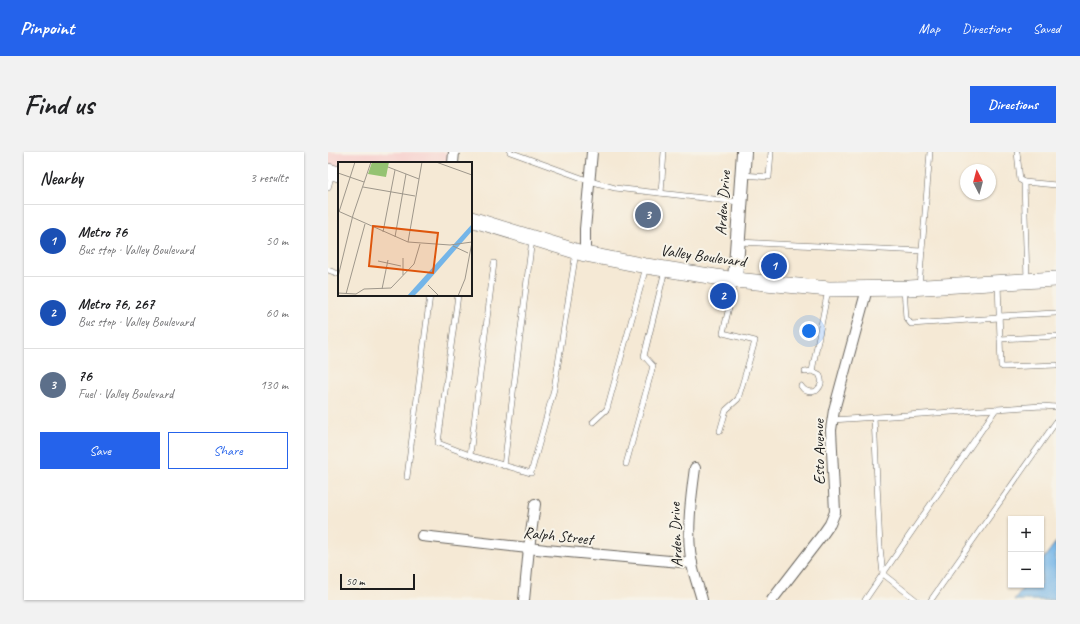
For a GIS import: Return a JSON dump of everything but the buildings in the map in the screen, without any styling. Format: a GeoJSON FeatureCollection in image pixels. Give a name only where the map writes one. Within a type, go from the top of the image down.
{"type":"FeatureCollection","features":[{"type":"Feature","properties":{"kind":"main road","name":"Valley Boulevard"},"geometry":{"type":"LineString","coordinates":[[472,219],[580,252],[646,266],[735,280],[829,289],[867,289],[919,288],[1056,279]]}},
{"type":"Feature","properties":{"kind":"street"},"geometry":{"type":"LineString","coordinates":[[580,252],[585,229],[592,152]]}},
{"type":"Feature","properties":{"kind":"street","name":"Arden Drive"},"geometry":{"type":"LineString","coordinates":[[735,280],[744,152]]}},
{"type":"Feature","properties":{"kind":"street","name":"Esto Avenue"},"geometry":{"type":"LineString","coordinates":[[775,599],[830,524],[835,512],[832,420],[838,389],[867,289]]}},
{"type":"Feature","properties":{"kind":"street","name":"Arden Drive"},"geometry":{"type":"LineString","coordinates":[[695,468],[691,497],[690,529],[692,563],[702,600]]}},
{"type":"Feature","properties":{"kind":"street"},"geometry":{"type":"LineString","coordinates":[[524,600],[529,548],[536,504]]}},
{"type":"Feature","properties":{"kind":"street","name":"Ralph Street"},"geometry":{"type":"LineString","coordinates":[[422,536],[510,547],[692,563]]}},
{"type":"Feature","properties":{"kind":"lane"},"geometry":{"type":"LineString","coordinates":[[510,152],[525,154],[590,181],[615,188],[740,202]]}},
{"type":"Feature","properties":{"kind":"lane"},"geometry":{"type":"LineString","coordinates":[[661,193],[664,152]]}},
{"type":"Feature","properties":{"kind":"lane"},"geometry":{"type":"LineString","coordinates":[[742,175],[769,177],[771,152]]}},
{"type":"Feature","properties":{"kind":"lane"},"geometry":{"type":"LineString","coordinates":[[919,288],[930,152]]}},
{"type":"Feature","properties":{"kind":"lane"},"geometry":{"type":"LineString","coordinates":[[1017,152],[1020,180],[1024,182],[1056,185]]}},
{"type":"Feature","properties":{"kind":"lane"},"geometry":{"type":"LineString","coordinates":[[328,188],[333,172]]}},
{"type":"Feature","properties":{"kind":"lane"},"geometry":{"type":"LineString","coordinates":[[1024,182],[1027,281]]}},
{"type":"Feature","properties":{"kind":"lane"},"geometry":{"type":"LineString","coordinates":[[504,466],[532,238]]}},
{"type":"Feature","properties":{"kind":"lane"},"geometry":{"type":"LineString","coordinates":[[738,242],[922,251]]}},
{"type":"Feature","properties":{"kind":"lane"},"geometry":{"type":"LineString","coordinates":[[458,296],[438,443],[504,466],[531,473],[554,389],[580,252]]}},
{"type":"Feature","properties":{"kind":"lane"},"geometry":{"type":"LineString","coordinates":[[470,455],[494,263]]}},
{"type":"Feature","properties":{"kind":"lane"},"geometry":{"type":"LineString","coordinates":[[593,422],[607,409],[646,266]]}},
{"type":"Feature","properties":{"kind":"lane"},"geometry":{"type":"LineString","coordinates":[[626,464],[653,366],[644,356],[666,269]]}},
{"type":"Feature","properties":{"kind":"lane"},"geometry":{"type":"LineString","coordinates":[[328,270],[338,274]]}},
{"type":"Feature","properties":{"kind":"lane"},"geometry":{"type":"LineString","coordinates":[[720,431],[726,410],[738,399],[755,342],[723,333],[735,280]]}},
{"type":"Feature","properties":{"kind":"lane"},"geometry":{"type":"LineString","coordinates":[[998,283],[1001,364],[1003,367],[1056,365]]}},
{"type":"Feature","properties":{"kind":"lane"},"geometry":{"type":"LineString","coordinates":[[903,288],[906,318],[912,324],[1056,312]]}},
{"type":"Feature","properties":{"kind":"lane"},"geometry":{"type":"LineString","coordinates":[[812,371],[829,289]]}},
{"type":"Feature","properties":{"kind":"lane"},"geometry":{"type":"LineString","coordinates":[[407,477],[430,296]]}},
{"type":"Feature","properties":{"kind":"lane"},"geometry":{"type":"LineString","coordinates":[[1000,339],[1056,336]]}},
{"type":"Feature","properties":{"kind":"lane"},"geometry":{"type":"LineString","coordinates":[[801,386],[809,392],[816,391],[822,381],[816,372],[805,372]]}},
{"type":"Feature","properties":{"kind":"lane"},"geometry":{"type":"LineString","coordinates":[[832,420],[1042,406],[1056,407]]}},
{"type":"Feature","properties":{"kind":"lane"},"geometry":{"type":"LineString","coordinates":[[865,600],[996,409]]}},
{"type":"Feature","properties":{"kind":"lane"},"geometry":{"type":"LineString","coordinates":[[874,417],[880,547],[883,574],[916,600]]}},
{"type":"Feature","properties":{"kind":"lane"},"geometry":{"type":"LineString","coordinates":[[931,600],[1056,422]]}},
{"type":"Feature","properties":{"kind":"shaded area"},"geometry":{"type":"Polygon","coordinates":[[[328,152],[455,152],[454,162],[338,162],[338,174],[328,170],[328,152]]]}},
{"type":"Feature","properties":{"kind":"water"},"geometry":{"type":"Polygon","coordinates":[[[1056,542],[1056,600],[1014,600],[1023,588],[1044,588],[1044,558],[1056,542]]]}},
{"type":"Feature","properties":{"kind":"place","name":"76"},"geometry":{"type":"Point","coordinates":[648,215]}},
{"type":"Feature","properties":{"kind":"place","name":"Metro 76"},"geometry":{"type":"Point","coordinates":[774,266]}},
{"type":"Feature","properties":{"kind":"place","name":"Metro 76, 267"},"geometry":{"type":"Point","coordinates":[723,296]}}]}
